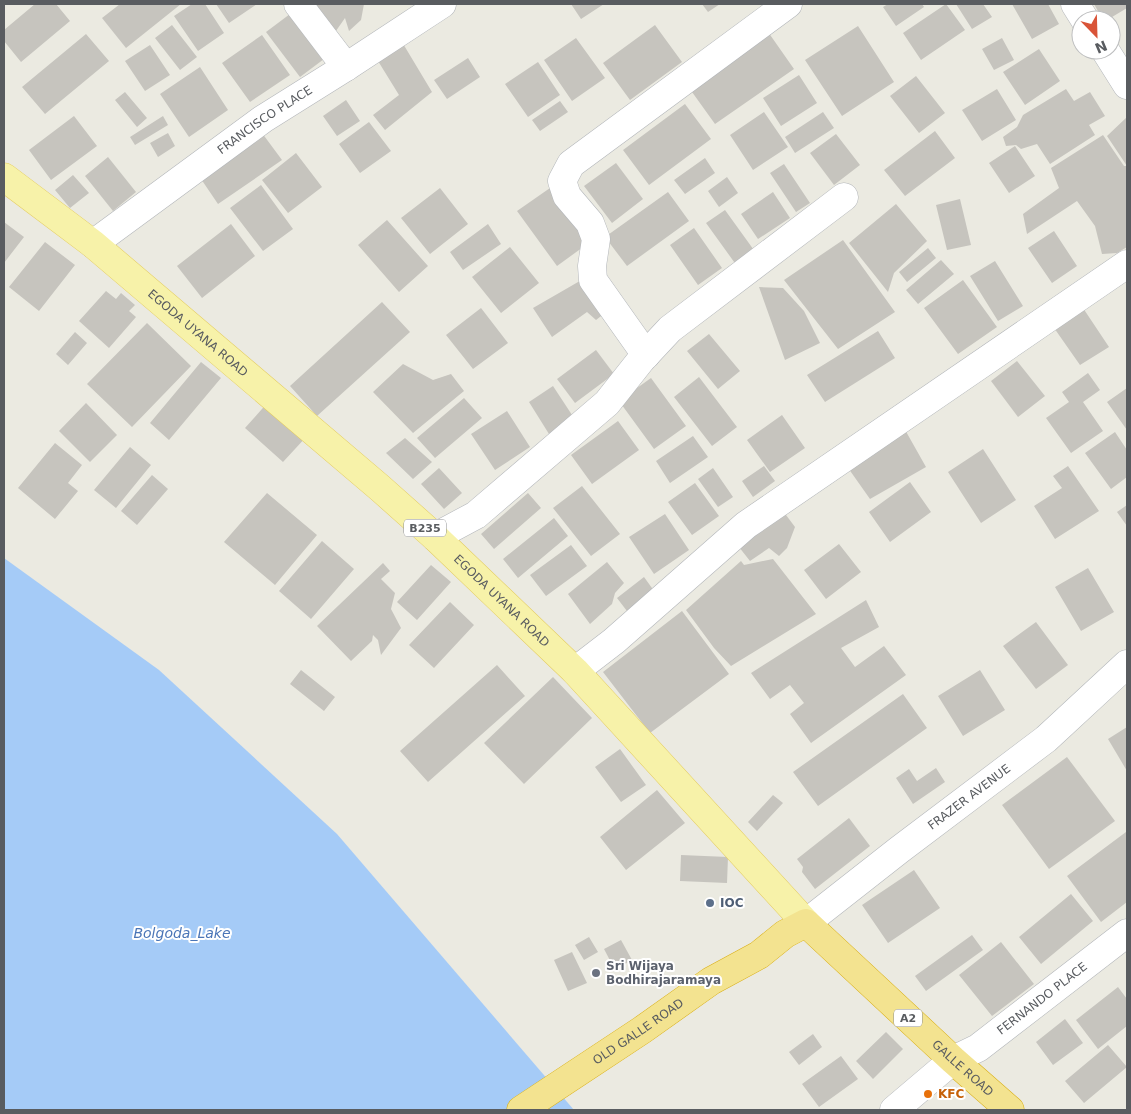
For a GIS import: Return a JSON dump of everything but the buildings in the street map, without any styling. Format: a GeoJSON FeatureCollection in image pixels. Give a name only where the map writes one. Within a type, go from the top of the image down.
{"type":"FeatureCollection","features":[{"type":"Feature","properties":{"kind":"highway","name":"OLD GALLE ROAD"},"geometry":{"type":"LineString","coordinates":[[521,1110],[642,1030],[711,981],[758,955],[785,934],[806,923]]}},
{"type":"Feature","properties":{"kind":"highway","name":"GALLE ROAD"},"geometry":{"type":"LineString","coordinates":[[806,923],[953,1060],[1010,1110]]}},
{"type":"Feature","properties":{"kind":"main road","name":"EGODA UYANA ROAD"},"geometry":{"type":"LineString","coordinates":[[4,177],[93,244],[435,537],[575,671],[806,923]]}},
{"type":"Feature","properties":{"kind":"street"},"geometry":{"type":"LineString","coordinates":[[298,4],[346,68]]}},
{"type":"Feature","properties":{"kind":"street","name":"FRANCISCO PLACE"},"geometry":{"type":"LineString","coordinates":[[93,244],[262,119],[346,68],[442,4]]}},
{"type":"Feature","properties":{"kind":"street"},"geometry":{"type":"LineString","coordinates":[[646,355],[593,280],[592,266],[596,239],[590,223],[567,196],[562,181],[571,164],[788,4]]}},
{"type":"Feature","properties":{"kind":"street"},"geometry":{"type":"LineString","coordinates":[[1111,60],[1127,85]]}},
{"type":"Feature","properties":{"kind":"street"},"geometry":{"type":"LineString","coordinates":[[435,537],[476,516],[607,403],[670,329],[844,197]]}},
{"type":"Feature","properties":{"kind":"street"},"geometry":{"type":"LineString","coordinates":[[575,671],[614,641],[746,525],[1127,264]]}},
{"type":"Feature","properties":{"kind":"street","name":"FRAZER AVENUE"},"geometry":{"type":"LineString","coordinates":[[806,923],[1046,739],[1127,664]]}},
{"type":"Feature","properties":{"kind":"street","name":"FERNANDO PLACE"},"geometry":{"type":"LineString","coordinates":[[894,1110],[953,1060],[978,1048],[1127,932]]}},
{"type":"Feature","properties":{"kind":"water","name":"Bolgoda_Lake"},"geometry":{"type":"Polygon","coordinates":[[[4,558],[159,670],[337,834],[574,1110],[4,1110],[4,558]]]}},
{"type":"Feature","properties":{"kind":"place","name":"IOC"},"geometry":{"type":"Point","coordinates":[710,903]}},
{"type":"Feature","properties":{"kind":"place","name":"Sri Wijaya Bodhirajaramaya"},"geometry":{"type":"Point","coordinates":[596,973]}},
{"type":"Feature","properties":{"kind":"place","name":"KFC"},"geometry":{"type":"Point","coordinates":[928,1094]}}]}
